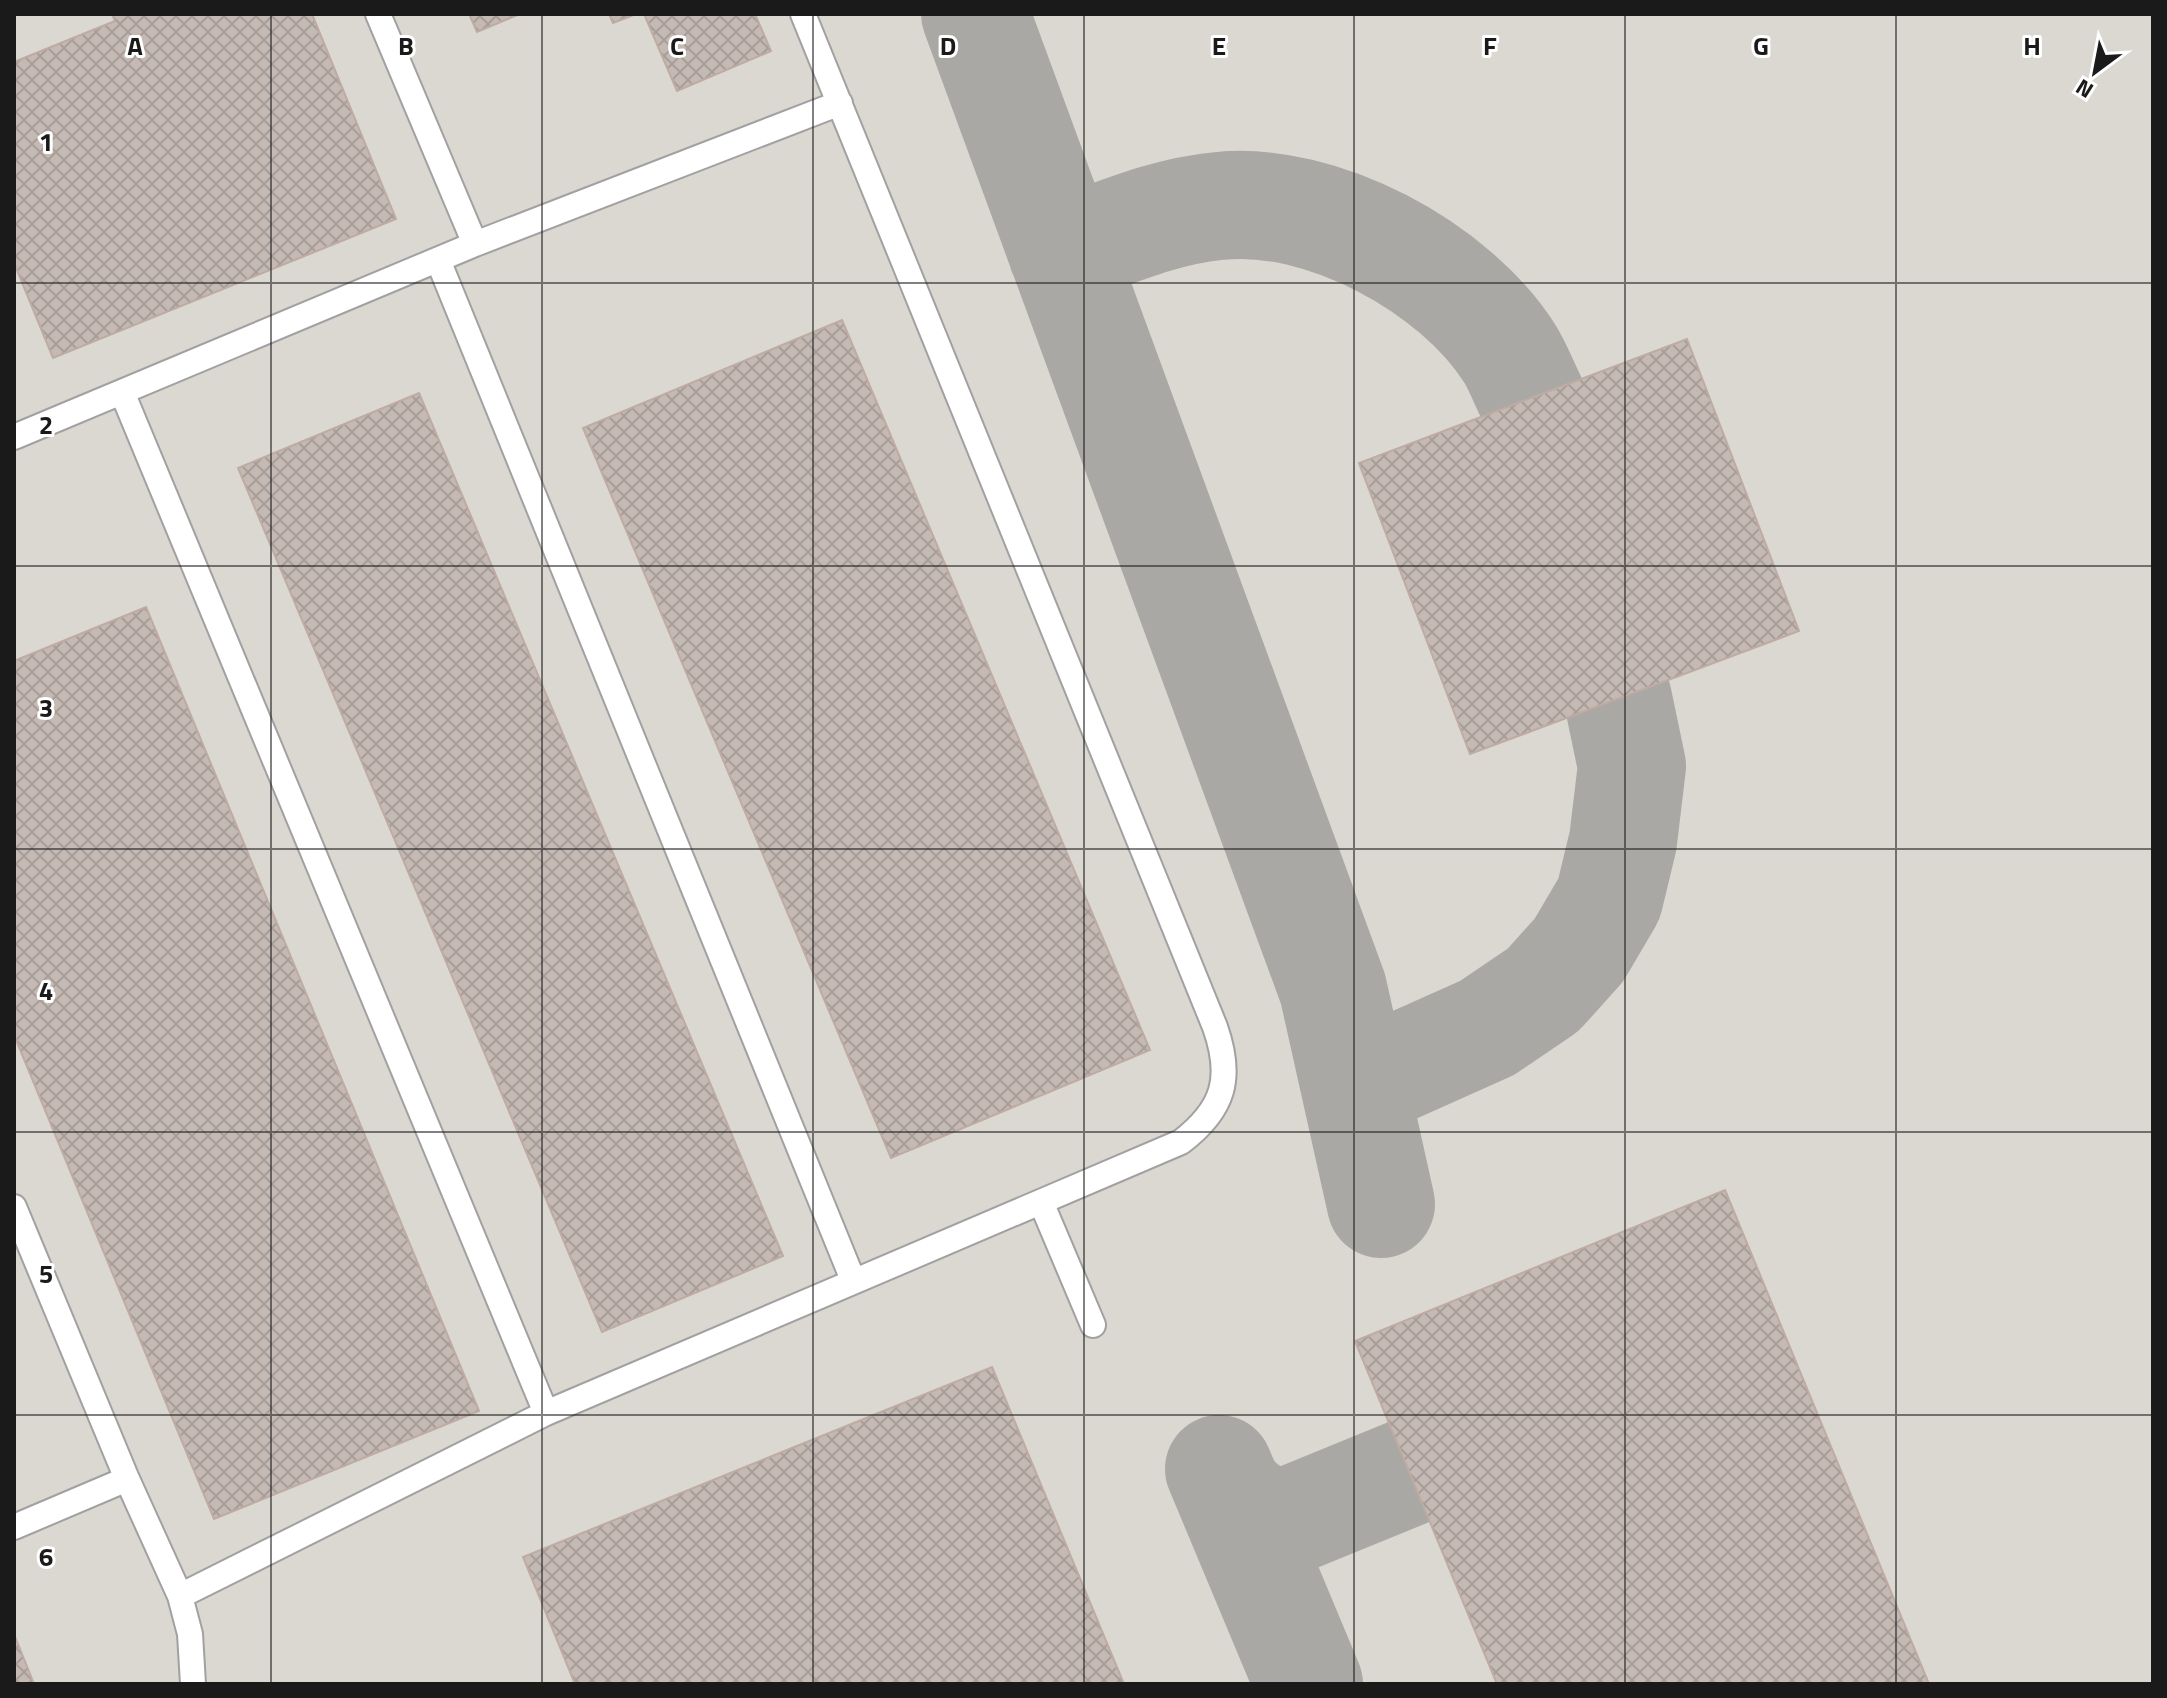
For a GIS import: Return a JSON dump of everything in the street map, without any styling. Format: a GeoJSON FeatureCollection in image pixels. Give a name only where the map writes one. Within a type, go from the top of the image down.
{"type":"FeatureCollection","features":[{"type":"Feature","properties":{"kind":"lane"},"geometry":{"type":"LineString","coordinates":[[378,14],[475,244]]}},
{"type":"Feature","properties":{"kind":"lane"},"geometry":{"type":"LineString","coordinates":[[180,1596],[546,1413],[1181,1142],[1202,1125],[1215,1109],[1224,1071],[1222,1046],[803,14]]}},
{"type":"Feature","properties":{"kind":"lane"},"geometry":{"type":"LineString","coordinates":[[14,437],[475,244],[840,103]]}},
{"type":"Feature","properties":{"kind":"lane"},"geometry":{"type":"LineString","coordinates":[[438,260],[853,1280]]}},
{"type":"Feature","properties":{"kind":"lane"},"geometry":{"type":"LineString","coordinates":[[122,392],[546,1413]]}},
{"type":"Feature","properties":{"kind":"lane"},"geometry":{"type":"LineString","coordinates":[[1041,1202],[1093,1325]]}},
{"type":"Feature","properties":{"kind":"lane"},"geometry":{"type":"LineString","coordinates":[[14,1207],[127,1479],[180,1596],[190,1634],[193,1684]]}},
{"type":"Feature","properties":{"kind":"lane"},"geometry":{"type":"LineString","coordinates":[[14,1527],[127,1479]]}},
{"type":"Feature","properties":{"kind":"shaded area"},"geometry":{"type":"Polygon","coordinates":[[[14,14],[2153,14],[2153,1684],[14,1684],[14,14]]]}},
{"type":"Feature","properties":{"kind":"building"},"geometry":{"type":"Polygon","coordinates":[[[112,14],[312,14],[396,219],[53,358],[14,263],[14,62],[115,21],[112,14]]]}},
{"type":"Feature","properties":{"kind":"building"},"geometry":{"type":"Polygon","coordinates":[[[469,14],[520,14],[477,32],[469,14]]]}},
{"type":"Feature","properties":{"kind":"building"},"geometry":{"type":"Polygon","coordinates":[[[609,14],[636,14],[613,23],[609,14]]]}},
{"type":"Feature","properties":{"kind":"building"},"geometry":{"type":"Polygon","coordinates":[[[644,14],[755,14],[771,51],[677,91],[644,14]]]}},
{"type":"Feature","properties":{"kind":"building"},"geometry":{"type":"Polygon","coordinates":[[[842,320],[1150,1050],[891,1158],[583,428],[842,320]]]}},
{"type":"Feature","properties":{"kind":"building"},"geometry":{"type":"Polygon","coordinates":[[[1687,339],[1799,631],[1470,754],[1359,463],[1687,339]]]}},
{"type":"Feature","properties":{"kind":"building"},"geometry":{"type":"Polygon","coordinates":[[[419,393],[783,1256],[602,1332],[238,468],[419,393]]]}},
{"type":"Feature","properties":{"kind":"building"},"geometry":{"type":"Polygon","coordinates":[[[146,607],[479,1411],[214,1519],[14,1035],[14,661],[146,607]]]}},
{"type":"Feature","properties":{"kind":"building"},"geometry":{"type":"Polygon","coordinates":[[[1725,1190],[1929,1684],[1497,1684],[1355,1341],[1725,1190]]]}},
{"type":"Feature","properties":{"kind":"building"},"geometry":{"type":"Polygon","coordinates":[[[992,1367],[1124,1684],[575,1684],[523,1557],[992,1367]]]}},
{"type":"Feature","properties":{"kind":"building"},"geometry":{"type":"Polygon","coordinates":[[[14,1634],[34,1684],[14,1684],[14,1634]]]}},
{"type":"Feature","properties":{"kind":"taxiway"},"geometry":{"type":"LineString","coordinates":[[975,14],[1333,989],[1381,1204]]}},
{"type":"Feature","properties":{"kind":"taxiway"},"geometry":{"type":"LineString","coordinates":[[1062,252],[1159,218],[1199,209],[1259,206],[1300,212],[1382,243],[1421,266],[1456,293],[1486,322],[1510,354],[1531,397]]}},
{"type":"Feature","properties":{"kind":"taxiway"},"geometry":{"type":"LineString","coordinates":[[1355,1087],[1487,1028],[1543,990],[1579,950],[1609,899],[1623,841],[1632,766],[1618,699]]}},
{"type":"Feature","properties":{"kind":"taxiway"},"geometry":{"type":"LineString","coordinates":[[1219,1469],[1309,1684]]}},
{"type":"Feature","properties":{"kind":"taxiway"},"geometry":{"type":"LineString","coordinates":[[1229,1491],[1255,1514],[1271,1520],[1289,1521],[1409,1472]]}}]}
